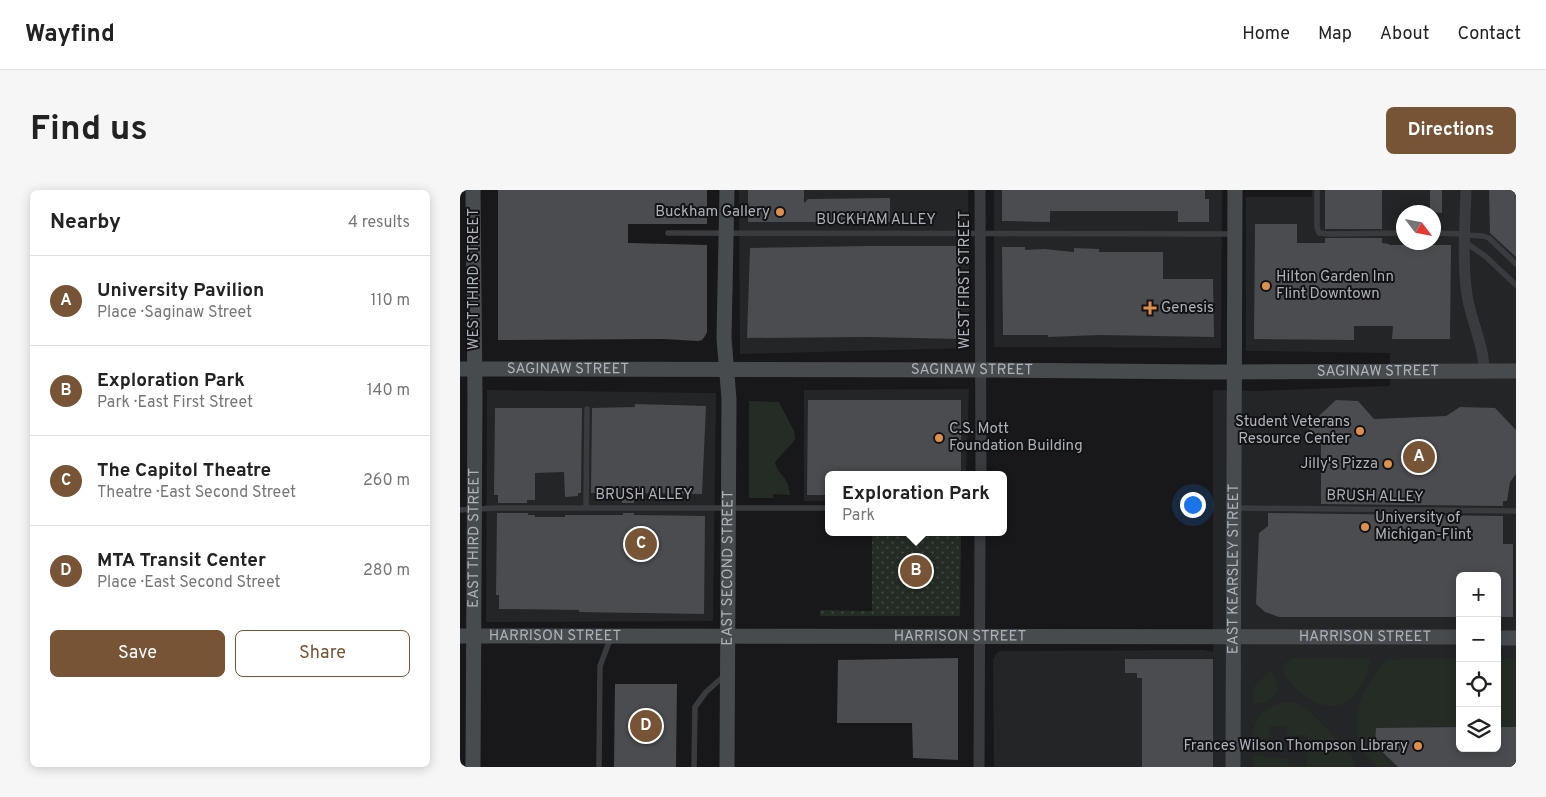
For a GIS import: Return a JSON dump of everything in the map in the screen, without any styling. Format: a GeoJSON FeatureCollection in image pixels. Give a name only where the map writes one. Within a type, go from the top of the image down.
{"type":"FeatureCollection","features":[{"type":"Feature","properties":{"kind":"street","name":"WEST THIRD STREET"},"geometry":{"type":"LineString","coordinates":[[467,369],[473,190]]}},
{"type":"Feature","properties":{"kind":"street","name":"EAST SECOND STREET"},"geometry":{"type":"LineString","coordinates":[[727,190],[724,338],[729,399],[727,767]]}},
{"type":"Feature","properties":{"kind":"street","name":"WEST FIRST STREET"},"geometry":{"type":"LineString","coordinates":[[980,190],[981,471]]}},
{"type":"Feature","properties":{"kind":"street","name":"EAST KEARSLEY STREET"},"geometry":{"type":"LineString","coordinates":[[1233,767],[1234,190]]}},
{"type":"Feature","properties":{"kind":"street"},"geometry":{"type":"LineString","coordinates":[[1466,190],[1465,263],[1468,301],[1482,354],[1484,371]]}},
{"type":"Feature","properties":{"kind":"street","name":"SAGINAW STREET"},"geometry":{"type":"LineString","coordinates":[[467,369],[1234,372],[1516,371]]}},
{"type":"Feature","properties":{"kind":"street","name":"EAST THIRD STREET"},"geometry":{"type":"LineString","coordinates":[[467,369],[467,636],[473,767]]}},
{"type":"Feature","properties":{"kind":"street"},"geometry":{"type":"LineString","coordinates":[[979,767],[980,536]]}},
{"type":"Feature","properties":{"kind":"street","name":"HARRISON STREET"},"geometry":{"type":"LineString","coordinates":[[467,636],[1234,636],[1456,638]]}},
{"type":"Feature","properties":{"kind":"street"},"geometry":{"type":"LineString","coordinates":[[1501,638],[1516,638]]}},
{"type":"Feature","properties":{"kind":"lane"},"geometry":{"type":"LineString","coordinates":[[1317,190],[1318,232],[1328,234],[1396,234]]}},
{"type":"Feature","properties":{"kind":"lane","name":"BUCKHAM ALLEY"},"geometry":{"type":"LineString","coordinates":[[668,233],[1234,234]]}},
{"type":"Feature","properties":{"kind":"lane"},"geometry":{"type":"LineString","coordinates":[[1441,234],[1489,238],[1516,264]]}},
{"type":"Feature","properties":{"kind":"lane"},"geometry":{"type":"LineString","coordinates":[[1465,237],[1516,286]]}},
{"type":"Feature","properties":{"kind":"lane"},"geometry":{"type":"LineString","coordinates":[[586,409],[586,508]]}},
{"type":"Feature","properties":{"kind":"lane","name":"BRUSH ALLEY"},"geometry":{"type":"LineString","coordinates":[[467,509],[825,508]]}},
{"type":"Feature","properties":{"kind":"lane","name":"BRUSH ALLEY"},"geometry":{"type":"LineString","coordinates":[[1234,508],[1516,511]]}},
{"type":"Feature","properties":{"kind":"lane"},"geometry":{"type":"LineString","coordinates":[[599,767],[600,666],[611,635]]}},
{"type":"Feature","properties":{"kind":"lane"},"geometry":{"type":"LineString","coordinates":[[694,767],[695,707],[706,692],[727,674]]}},
{"type":"Feature","properties":{"kind":"shaded area"},"geometry":{"type":"Polygon","coordinates":[[[739,190],[968,190],[970,348],[740,354],[739,190]]]}},
{"type":"Feature","properties":{"kind":"shaded area"},"geometry":{"type":"Polygon","coordinates":[[[994,190],[1222,190],[1221,348],[994,347],[994,190]]]}},
{"type":"Feature","properties":{"kind":"shaded area","name":"University of Michigan-Flint"},"geometry":{"type":"Polygon","coordinates":[[[1312,190],[1516,190],[1516,767],[994,767],[993,660],[1000,651],[1204,650],[1213,652],[1213,390],[1257,391],[1390,386],[1390,353],[1246,351],[1246,197],[1312,197],[1312,190]]]}},
{"type":"Feature","properties":{"kind":"shaded area"},"geometry":{"type":"Polygon","coordinates":[[[969,389],[966,471],[825,471],[825,501],[804,501],[804,390],[969,389]]]}},
{"type":"Feature","properties":{"kind":"shaded area"},"geometry":{"type":"Polygon","coordinates":[[[487,390],[716,393],[713,621],[486,622],[487,390]]]}},
{"type":"Feature","properties":{"kind":"shaded area"},"geometry":{"type":"Polygon","coordinates":[[[749,401],[779,402],[794,431],[795,439],[775,463],[788,484],[790,495],[773,494],[773,498],[749,498],[749,401]]]}},
{"type":"Feature","properties":{"kind":"shaded area"},"geometry":{"type":"Polygon","coordinates":[[[872,536],[961,536],[960,616],[820,616],[820,610],[872,611],[872,536]]]}},
{"type":"Feature","properties":{"kind":"shaded area"},"geometry":{"type":"Polygon","coordinates":[[[1293,658],[1370,659],[1366,677],[1353,697],[1346,703],[1338,706],[1329,706],[1320,704],[1304,695],[1286,677],[1284,666],[1293,658]]]}},
{"type":"Feature","properties":{"kind":"shaded area"},"geometry":{"type":"Polygon","coordinates":[[[1456,659],[1456,727],[1377,728],[1375,745],[1397,767],[1377,767],[1366,754],[1360,740],[1357,727],[1358,713],[1361,699],[1368,685],[1387,660],[1456,659]]]}},
{"type":"Feature","properties":{"kind":"shaded area"},"geometry":{"type":"Polygon","coordinates":[[[1501,659],[1516,659],[1516,727],[1501,727],[1501,659]]]}},
{"type":"Feature","properties":{"kind":"shaded area"},"geometry":{"type":"Polygon","coordinates":[[[1270,671],[1277,684],[1275,694],[1266,701],[1253,704],[1253,688],[1270,671]]]}},
{"type":"Feature","properties":{"kind":"shaded area"},"geometry":{"type":"Polygon","coordinates":[[[1285,702],[1298,703],[1310,711],[1352,755],[1356,767],[1253,767],[1253,755],[1287,759],[1288,765],[1307,766],[1308,735],[1289,736],[1286,733],[1287,726],[1270,726],[1270,734],[1267,739],[1253,739],[1255,725],[1261,714],[1271,707],[1285,702]]]}},
{"type":"Feature","properties":{"kind":"building"},"geometry":{"type":"Polygon","coordinates":[[[498,190],[707,190],[707,224],[628,224],[628,243],[707,245],[707,332],[705,336],[702,340],[698,341],[663,339],[498,340],[498,190]]]}},
{"type":"Feature","properties":{"kind":"building"},"geometry":{"type":"Polygon","coordinates":[[[748,190],[804,190],[804,203],[808,199],[890,198],[890,222],[833,222],[833,224],[812,222],[748,222],[748,190]]]}},
{"type":"Feature","properties":{"kind":"building"},"geometry":{"type":"Polygon","coordinates":[[[1002,190],[1205,190],[1205,199],[1209,199],[1209,222],[1178,222],[1178,211],[1050,211],[1050,222],[1002,221],[1002,190]]]}},
{"type":"Feature","properties":{"kind":"building"},"geometry":{"type":"Polygon","coordinates":[[[1325,190],[1382,190],[1382,229],[1325,229],[1325,190]]]}},
{"type":"Feature","properties":{"kind":"building"},"geometry":{"type":"Polygon","coordinates":[[[1430,190],[1442,190],[1442,213],[1441,205],[1430,205],[1430,190]]]}},
{"type":"Feature","properties":{"kind":"building"},"geometry":{"type":"Polygon","coordinates":[[[1489,190],[1516,190],[1516,257],[1490,233],[1489,190]]]}},
{"type":"Feature","properties":{"kind":"building"},"geometry":{"type":"Polygon","coordinates":[[[1255,224],[1297,224],[1297,243],[1325,243],[1325,238],[1382,238],[1382,243],[1396,245],[1396,250],[1441,250],[1441,245],[1451,245],[1450,339],[1392,339],[1393,326],[1354,326],[1354,340],[1254,339],[1255,224]]]}},
{"type":"Feature","properties":{"kind":"building"},"geometry":{"type":"Polygon","coordinates":[[[959,246],[960,339],[868,337],[747,338],[750,248],[959,246]]]}},
{"type":"Feature","properties":{"kind":"building"},"geometry":{"type":"Polygon","coordinates":[[[1002,247],[1025,247],[1025,250],[1044,249],[1074,252],[1074,248],[1099,249],[1099,252],[1163,252],[1163,279],[1213,279],[1214,337],[1100,335],[1048,337],[1048,335],[1003,335],[1002,247]]]}},
{"type":"Feature","properties":{"kind":"building"},"geometry":{"type":"Polygon","coordinates":[[[808,400],[961,400],[961,471],[825,471],[825,495],[807,495],[808,400]]]}},
{"type":"Feature","properties":{"kind":"building"},"geometry":{"type":"Polygon","coordinates":[[[1336,400],[1358,401],[1374,419],[1446,416],[1460,407],[1495,408],[1516,430],[1516,474],[1510,482],[1507,501],[1503,501],[1503,506],[1321,504],[1321,440],[1307,427],[1336,400]]]}},
{"type":"Feature","properties":{"kind":"building"},"geometry":{"type":"Polygon","coordinates":[[[635,404],[706,406],[702,494],[634,493],[634,503],[622,503],[621,494],[591,493],[592,408],[635,407],[635,404]]]}},
{"type":"Feature","properties":{"kind":"building"},"geometry":{"type":"Polygon","coordinates":[[[495,408],[582,408],[581,493],[578,493],[578,496],[565,497],[564,472],[535,473],[535,500],[527,500],[527,503],[498,503],[498,495],[494,495],[495,408]]]}},
{"type":"Feature","properties":{"kind":"building"},"geometry":{"type":"Polygon","coordinates":[[[497,513],[528,513],[528,515],[535,515],[535,517],[623,515],[623,513],[634,513],[634,515],[705,516],[704,614],[499,609],[499,595],[496,595],[497,513]]]}},
{"type":"Feature","properties":{"kind":"building"},"geometry":{"type":"Polygon","coordinates":[[[1268,513],[1503,516],[1503,544],[1513,544],[1513,617],[1501,617],[1501,572],[1456,572],[1456,617],[1279,617],[1265,612],[1256,604],[1259,533],[1268,526],[1268,513]]]}},
{"type":"Feature","properties":{"kind":"building"},"geometry":{"type":"Polygon","coordinates":[[[958,658],[958,760],[913,758],[912,723],[837,723],[838,660],[958,658]]]}},
{"type":"Feature","properties":{"kind":"building"},"geometry":{"type":"Polygon","coordinates":[[[1125,659],[1213,659],[1213,767],[1142,767],[1142,678],[1137,678],[1137,673],[1125,673],[1125,659]]]}},
{"type":"Feature","properties":{"kind":"building"},"geometry":{"type":"Polygon","coordinates":[[[615,684],[677,684],[676,767],[614,767],[615,684]]]}},
{"type":"Feature","properties":{"kind":"building","name":"Frances Wilson Thompson Library"},"geometry":{"type":"Polygon","coordinates":[[[1456,727],[1456,752],[1501,752],[1501,727],[1516,727],[1516,767],[1398,767],[1375,745],[1376,728],[1456,727]]]}},
{"type":"Feature","properties":{"kind":"place","name":"Buckham Gallery"},"geometry":{"type":"Point","coordinates":[780,212]}},
{"type":"Feature","properties":{"kind":"place","name":"Hilton Garden Inn Flint Downtown"},"geometry":{"type":"Point","coordinates":[1266,286]}},
{"type":"Feature","properties":{"kind":"place","name":"Genesis"},"geometry":{"type":"Point","coordinates":[1150,308]}},
{"type":"Feature","properties":{"kind":"place","name":"Student Veterans Resource Center"},"geometry":{"type":"Point","coordinates":[1360,431]}},
{"type":"Feature","properties":{"kind":"place","name":"C.S. Mott Foundation Building"},"geometry":{"type":"Point","coordinates":[939,438]}},
{"type":"Feature","properties":{"kind":"place","name":"University Pavilion"},"geometry":{"type":"Point","coordinates":[1419,457]}},
{"type":"Feature","properties":{"kind":"place","name":"Jilly's Pizza"},"geometry":{"type":"Point","coordinates":[1388,464]}},
{"type":"Feature","properties":{"kind":"place","name":"University of Michigan-Flint"},"geometry":{"type":"Point","coordinates":[1365,527]}},
{"type":"Feature","properties":{"kind":"place","name":"The Capitol Theatre"},"geometry":{"type":"Point","coordinates":[641,544]}},
{"type":"Feature","properties":{"kind":"place","name":"Exploration Park"},"geometry":{"type":"Point","coordinates":[916,571]}},
{"type":"Feature","properties":{"kind":"place","name":"MTA Transit Center"},"geometry":{"type":"Point","coordinates":[646,726]}},
{"type":"Feature","properties":{"kind":"place","name":"Frances Wilson Thompson Library"},"geometry":{"type":"Point","coordinates":[1418,746]}}]}
